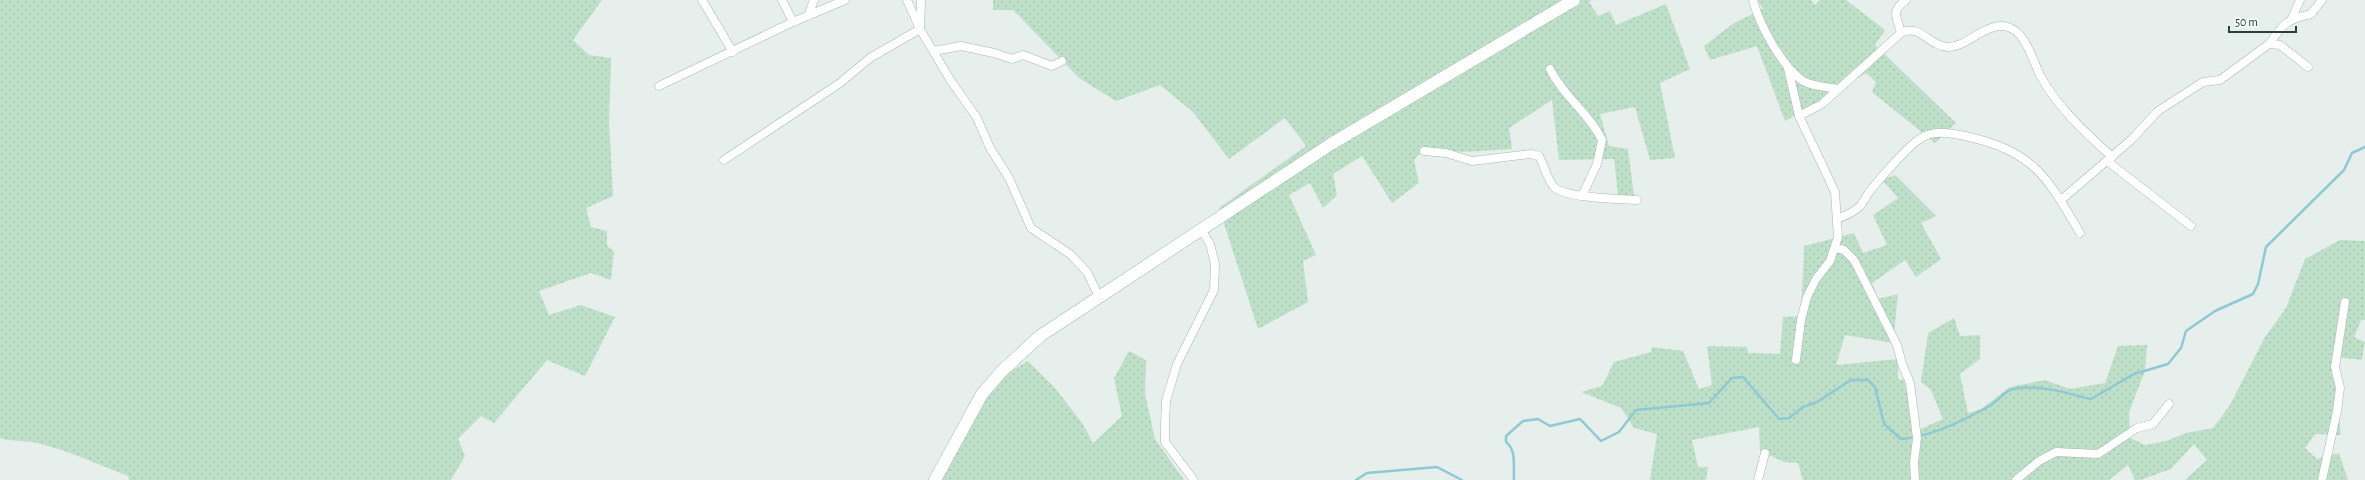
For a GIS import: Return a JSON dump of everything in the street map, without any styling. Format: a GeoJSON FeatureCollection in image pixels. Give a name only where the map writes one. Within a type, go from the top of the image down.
{"type":"FeatureCollection","features":[{"type":"Feature","properties":{"kind":"main road"},"geometry":{"type":"LineString","coordinates":[[935,480],[982,394],[1002,371],[1040,336],[1331,144],[1569,1]]}},
{"type":"Feature","properties":{"kind":"street"},"geometry":{"type":"LineString","coordinates":[[702,0],[733,52]]}},
{"type":"Feature","properties":{"kind":"street"},"geometry":{"type":"LineString","coordinates":[[782,0],[793,22]]}},
{"type":"Feature","properties":{"kind":"street"},"geometry":{"type":"LineString","coordinates":[[808,16],[814,0]]}},
{"type":"Feature","properties":{"kind":"street"},"geometry":{"type":"LineString","coordinates":[[658,86],[733,52],[793,22],[845,0]]}},
{"type":"Feature","properties":{"kind":"street"},"geometry":{"type":"LineString","coordinates":[[907,0],[920,30],[951,81],[977,118],[990,148],[1009,178],[1031,228],[1070,254],[1087,272],[1099,297]]}},
{"type":"Feature","properties":{"kind":"street"},"geometry":{"type":"LineString","coordinates":[[920,30],[921,0]]}},
{"type":"Feature","properties":{"kind":"street"},"geometry":{"type":"LineString","coordinates":[[1753,0],[1758,18],[1788,68],[1799,116],[1835,192],[1837,219],[1836,248],[1830,261],[1816,279],[1807,297],[1801,320],[1796,360]]}},
{"type":"Feature","properties":{"kind":"street"},"geometry":{"type":"LineString","coordinates":[[1901,33],[1895,12],[1896,7],[1906,0]]}},
{"type":"Feature","properties":{"kind":"street"},"geometry":{"type":"LineString","coordinates":[[2061,200],[2131,140],[2158,111],[2180,95],[2203,82],[2220,80],[2269,44],[2280,29],[2292,18],[2300,0]]}},
{"type":"Feature","properties":{"kind":"street"},"geometry":{"type":"LineString","coordinates":[[2292,18],[2311,14],[2322,0]]}},
{"type":"Feature","properties":{"kind":"street"},"geometry":{"type":"LineString","coordinates":[[1799,116],[1822,104],[1901,33],[1908,30],[1917,31],[1940,45],[1948,47],[1959,45],[1994,28],[2007,27],[2018,33],[2054,97],[2076,124],[2109,159],[2190,226]]}},
{"type":"Feature","properties":{"kind":"street"},"geometry":{"type":"LineString","coordinates":[[724,160],[840,83],[870,58],[920,30]]}},
{"type":"Feature","properties":{"kind":"street"},"geometry":{"type":"LineString","coordinates":[[2269,44],[2280,46],[2308,67]]}},
{"type":"Feature","properties":{"kind":"street"},"geometry":{"type":"LineString","coordinates":[[934,51],[961,46],[994,53],[1012,59],[1023,55],[1052,66],[1062,61]]}},
{"type":"Feature","properties":{"kind":"street"},"geometry":{"type":"LineString","coordinates":[[1788,68],[1813,86],[1839,89]]}},
{"type":"Feature","properties":{"kind":"street"},"geometry":{"type":"LineString","coordinates":[[1550,69],[1558,85],[1596,127],[1602,140],[1596,164],[1582,196]]}},
{"type":"Feature","properties":{"kind":"street"},"geometry":{"type":"LineString","coordinates":[[1837,219],[1860,206],[1871,190],[1918,140],[1932,133],[1950,133],[2009,149],[2028,160],[2045,177],[2061,200],[2080,233]]}},
{"type":"Feature","properties":{"kind":"street"},"geometry":{"type":"LineString","coordinates":[[1424,150],[1446,153],[1472,161],[1531,154],[1539,156],[1552,185],[1557,190],[1582,196],[1637,200]]}},
{"type":"Feature","properties":{"kind":"street"},"geometry":{"type":"LineString","coordinates":[[1193,479],[1165,442],[1165,424],[1166,400],[1177,364],[1214,290],[1215,264],[1210,244],[1201,229]]}},
{"type":"Feature","properties":{"kind":"street"},"geometry":{"type":"LineString","coordinates":[[1836,248],[1844,250],[1854,260],[1897,345],[1910,383],[1917,438],[1914,463],[1916,480]]}},
{"type":"Feature","properties":{"kind":"street"},"geometry":{"type":"LineString","coordinates":[[2322,480],[2337,411],[2340,388],[2335,367],[2345,302]]}},
{"type":"Feature","properties":{"kind":"street"},"geometry":{"type":"LineString","coordinates":[[2016,480],[2039,461],[2056,452],[2098,454],[2137,428],[2153,424],[2169,404]]}},
{"type":"Feature","properties":{"kind":"street"},"geometry":{"type":"LineString","coordinates":[[1758,480],[1765,453]]}},
{"type":"Feature","properties":{"kind":"green space"},"geometry":{"type":"Polygon","coordinates":[[[0,0],[602,0],[573,40],[589,55],[611,58],[609,121],[613,196],[586,208],[591,227],[607,231],[607,246],[614,251],[611,280],[591,273],[539,291],[549,315],[581,305],[615,317],[585,376],[547,360],[494,423],[481,416],[458,439],[465,456],[451,480],[129,480],[128,476],[60,450],[37,443],[0,438],[0,0]]]}},
{"type":"Feature","properties":{"kind":"green space"},"geometry":{"type":"Polygon","coordinates":[[[993,0],[1591,0],[1589,2],[1598,16],[1610,11],[1616,25],[1666,4],[1690,69],[1660,83],[1675,158],[1650,160],[1635,107],[1600,114],[1609,146],[1628,149],[1635,203],[1619,203],[1614,159],[1559,160],[1552,100],[1509,128],[1512,149],[1462,152],[1425,147],[1414,160],[1419,183],[1392,203],[1362,156],[1333,174],[1337,195],[1323,208],[1310,183],[1289,195],[1316,255],[1303,261],[1308,302],[1258,329],[1219,208],[1306,146],[1285,118],[1229,159],[1193,112],[1160,85],[1116,101],[1079,78],[1013,10],[993,10],[993,0]]]}},
{"type":"Feature","properties":{"kind":"green space"},"geometry":{"type":"Polygon","coordinates":[[[1757,0],[1811,0],[1815,5],[1820,0],[1846,0],[1885,30],[1875,45],[1956,123],[1935,143],[1872,92],[1876,82],[1866,73],[1785,121],[1757,46],[1710,60],[1704,46],[1734,23],[1763,9],[1757,0]]]}},
{"type":"Feature","properties":{"kind":"green space"},"geometry":{"type":"Polygon","coordinates":[[[1895,175],[1936,216],[1921,223],[1941,259],[1916,277],[1905,260],[1872,283],[1878,299],[1898,294],[1893,343],[1845,335],[1836,365],[1898,359],[1898,379],[1904,380],[1916,431],[1943,419],[1931,390],[1921,382],[1928,333],[1954,318],[1960,336],[1980,335],[1980,359],[1960,374],[1968,413],[1981,409],[2010,387],[2045,380],[2070,389],[2105,383],[2118,346],[2147,345],[2145,371],[2129,412],[2130,438],[2145,445],[2166,441],[2186,433],[2213,428],[2230,405],[2265,337],[2286,308],[2305,259],[2340,240],[2365,241],[2365,320],[2361,320],[2354,337],[2365,342],[2362,360],[2337,357],[2335,382],[2341,435],[2315,434],[2305,448],[2317,459],[2339,453],[2348,480],[2185,480],[2207,460],[2194,444],[2171,469],[2140,480],[2135,480],[2128,465],[2109,480],[1803,480],[1798,463],[1784,462],[1760,451],[1759,427],[1692,440],[1698,467],[1708,467],[1706,480],[1650,480],[1657,434],[1634,428],[1621,408],[1581,392],[1602,386],[1614,362],[1651,352],[1652,347],[1683,351],[1699,389],[1712,385],[1707,346],[1747,347],[1748,353],[1780,354],[1783,317],[1801,316],[1804,246],[1854,233],[1863,253],[1887,245],[1873,215],[1898,198],[1882,180],[1895,175]]]}},
{"type":"Feature","properties":{"kind":"green space"},"geometry":{"type":"Polygon","coordinates":[[[1129,351],[1146,360],[1145,394],[1155,439],[1184,480],[928,480],[976,391],[1028,361],[1055,388],[1082,423],[1093,443],[1122,416],[1114,378],[1129,351]]]}},
{"type":"Feature","properties":{"kind":"waterway"},"geometry":{"type":"LineString","coordinates":[[1514,480],[1513,454],[1506,442],[1506,436],[1523,421],[1538,419],[1550,426],[1580,419],[1601,441],[1619,432],[1636,410],[1709,403],[1732,378],[1743,377],[1779,419],[1789,418],[1803,407],[1817,402],[1851,380],[1868,380],[1875,387],[1884,424],[1901,439],[1924,435],[1948,427],[1991,405],[2007,391],[2013,389],[2043,388],[2091,399],[2134,374],[2168,364],[2181,348],[2186,331],[2215,311],[2253,294],[2258,284],[2266,247],[2344,170],[2352,153],[2365,147]]}},
{"type":"Feature","properties":{"kind":"waterway"},"geometry":{"type":"LineString","coordinates":[[1356,480],[1367,473],[1437,467],[1462,480]]}}]}
